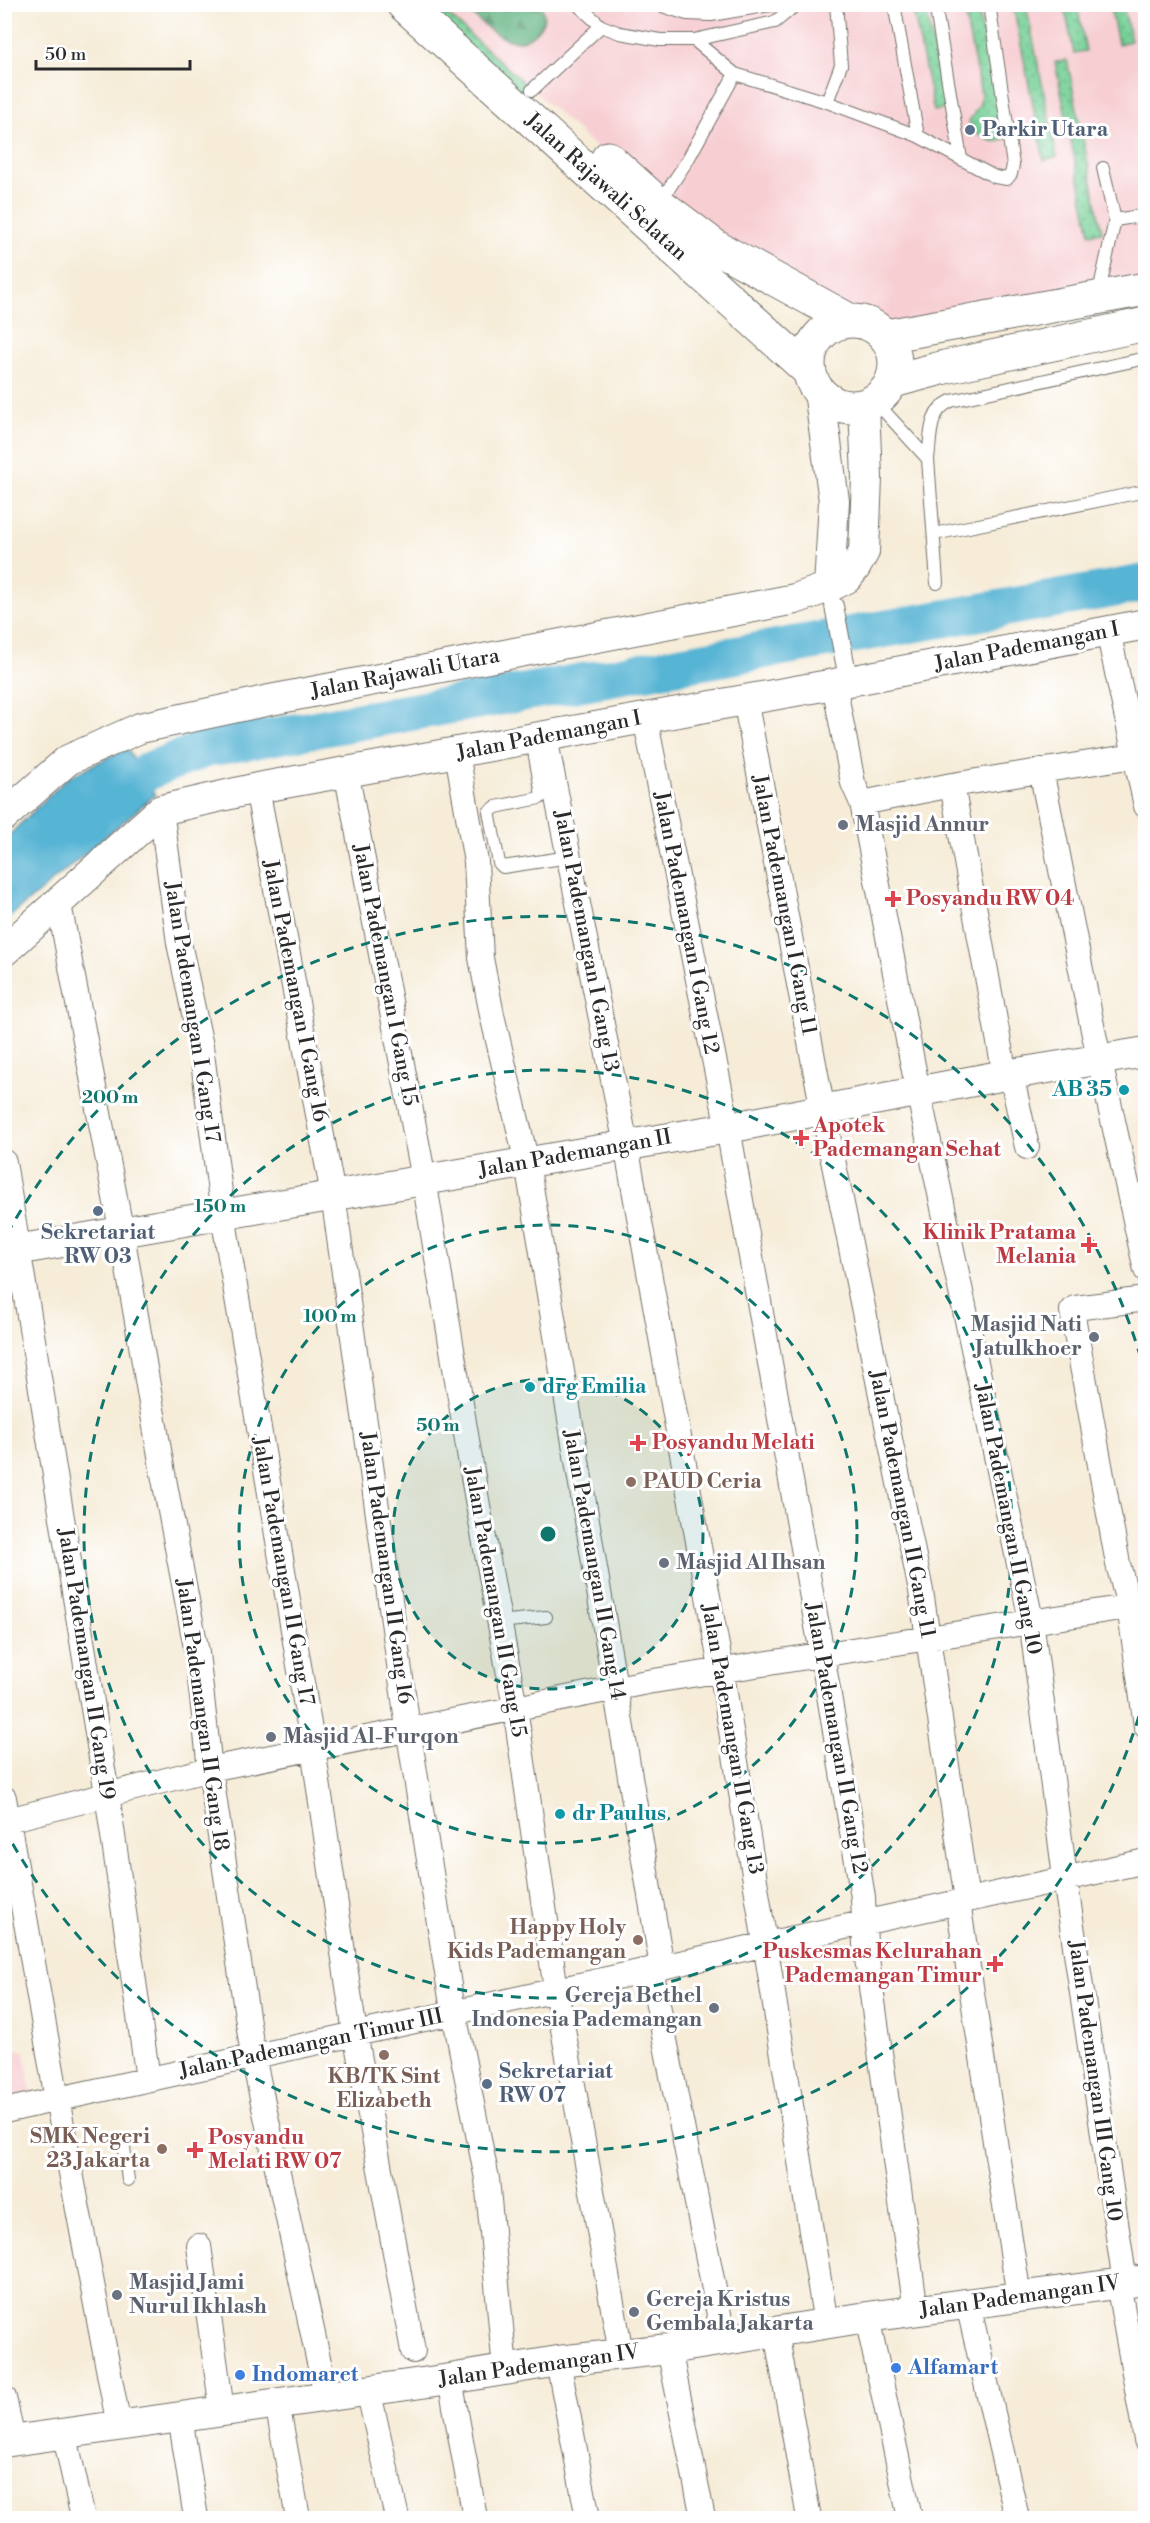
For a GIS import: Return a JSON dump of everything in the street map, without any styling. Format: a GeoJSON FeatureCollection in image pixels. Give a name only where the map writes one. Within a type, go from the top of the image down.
{"type":"FeatureCollection","features":[{"type":"Feature","properties":{"kind":"main road","name":"Jalan Rajawali Selatan"},"geometry":{"type":"LineString","coordinates":[[403,4],[716,247],[849,320]]}},
{"type":"Feature","properties":{"kind":"main road","name":"Jalan Rajawali Selatan"},"geometry":{"type":"LineString","coordinates":[[437,4],[525,98],[814,381]]}},
{"type":"Feature","properties":{"kind":"main road"},"geometry":{"type":"LineString","coordinates":[[886,336],[1146,289]]}},
{"type":"Feature","properties":{"kind":"main road"},"geometry":{"type":"LineString","coordinates":[[877,396],[897,365],[894,350],[886,336],[866,323],[849,320],[835,323],[822,331],[813,343],[808,357],[814,381],[830,400],[842,405],[877,396],[945,367],[1146,324]]}},
{"type":"Feature","properties":{"kind":"street"},"geometry":{"type":"LineString","coordinates":[[814,381],[834,501],[830,548],[833,602],[842,675]]}},
{"type":"Feature","properties":{"kind":"street"},"geometry":{"type":"LineString","coordinates":[[830,548],[864,552],[867,478],[877,396]]}},
{"type":"Feature","properties":{"kind":"street","name":"Jalan Rajawali Utara"},"geometry":{"type":"LineString","coordinates":[[4,816],[68,760],[140,728],[270,700],[795,599],[833,602],[864,552]]}},
{"type":"Feature","properties":{"kind":"street","name":"Jalan Pademangan I"},"geometry":{"type":"LineString","coordinates":[[4,951],[161,810],[346,771],[457,753],[745,699],[842,675],[1146,624]]}},
{"type":"Feature","properties":{"kind":"street"},"geometry":{"type":"LineString","coordinates":[[1107,631],[1146,807]]}},
{"type":"Feature","properties":{"kind":"street","name":"Jalan Pademangan II Gang 10"},"geometry":{"type":"LineString","coordinates":[[842,675],[853,783],[862,803],[919,1093],[1031,1620],[1065,1878]]}},
{"type":"Feature","properties":{"kind":"street","name":"Jalan Pademangan I Gang 11"},"geometry":{"type":"LineString","coordinates":[[745,699],[823,1111]]}},
{"type":"Feature","properties":{"kind":"street","name":"Jalan Pademangan I Gang 12"},"geometry":{"type":"LineString","coordinates":[[645,718],[728,1128]]}},
{"type":"Feature","properties":{"kind":"street","name":"Jalan Pademangan I Gang 13"},"geometry":{"type":"LineString","coordinates":[[538,738],[626,1145]]}},
{"type":"Feature","properties":{"kind":"street","name":"Jalan Pademangan II Gang 14"},"geometry":{"type":"LineString","coordinates":[[457,753],[476,862],[482,958],[492,1015],[527,1162],[615,1688],[657,1968],[724,2340]]}},
{"type":"Feature","properties":{"kind":"street"},"geometry":{"type":"LineString","coordinates":[[862,803],[952,785],[1134,756]]}},
{"type":"Feature","properties":{"kind":"street"},"geometry":{"type":"LineString","coordinates":[[1041,770],[1100,1060],[1146,1270]]}},
{"type":"Feature","properties":{"kind":"street","name":"Jalan Pademangan I Gang 15"},"geometry":{"type":"LineString","coordinates":[[346,771],[424,1179]]}},
{"type":"Feature","properties":{"kind":"street"},"geometry":{"type":"LineString","coordinates":[[952,785],[1008,1075],[1027,1147]]}},
{"type":"Feature","properties":{"kind":"street","name":"Jalan Pademangan I Gang 16"},"geometry":{"type":"LineString","coordinates":[[257,788],[334,1202]]}},
{"type":"Feature","properties":{"kind":"street","name":"Jalan Pademangan I Gang 17"},"geometry":{"type":"LineString","coordinates":[[161,810],[179,943],[201,1046],[223,1215]]}},
{"type":"Feature","properties":{"kind":"street","name":"Jalan Pademangan II Gang 18"},"geometry":{"type":"LineString","coordinates":[[59,904],[122,1233],[164,1479],[198,1653],[210,1769],[253,2056],[326,2395]]}},
{"type":"Feature","properties":{"kind":"street","name":"Jalan Pademangan II"},"geometry":{"type":"LineString","coordinates":[[12,1251],[223,1215],[334,1202],[424,1179],[728,1128],[1008,1075],[1146,1052]]}},
{"type":"Feature","properties":{"kind":"street","name":"Jalan Pademangan II Gang 11"},"geometry":{"type":"LineString","coordinates":[[823,1111],[928,1637],[1019,2297]]}},
{"type":"Feature","properties":{"kind":"street","name":"Jalan Pademangan II Gang 12"},"geometry":{"type":"LineString","coordinates":[[728,1128],[863,1898],[863,1923],[916,2311]]}},
{"type":"Feature","properties":{"kind":"street","name":"Jalan Pademangan II Gang 13"},"geometry":{"type":"LineString","coordinates":[[626,1145],[721,1668],[826,2324]]}},
{"type":"Feature","properties":{"kind":"street","name":"Jalan Pademangan II Gang 19"},"geometry":{"type":"LineString","coordinates":[[4,1162],[12,1251],[107,1794],[148,2079]]}},
{"type":"Feature","properties":{"kind":"street","name":"Jalan Pademangan II Gang 15"},"geometry":{"type":"LineString","coordinates":[[424,1179],[515,1707],[556,1990],[621,2353]]}},
{"type":"Feature","properties":{"kind":"street","name":"Jalan Pademangan II Gang 16"},"geometry":{"type":"LineString","coordinates":[[334,1202],[408,1728],[454,2012],[487,2179],[505,2369]]}},
{"type":"Feature","properties":{"kind":"street","name":"Jalan Pademangan II Gang 17"},"geometry":{"type":"LineString","coordinates":[[223,1215],[313,1748],[356,2034],[413,2351]]}},
{"type":"Feature","properties":{"kind":"street"},"geometry":{"type":"LineString","coordinates":[[1146,1299],[1086,1306],[1075,1308],[1072,1311],[1118,1564],[1138,1605],[1146,1726]]}},
{"type":"Feature","properties":{"kind":"street"},"geometry":{"type":"LineString","coordinates":[[119,2426],[6,1813],[107,1794],[210,1769],[408,1728],[721,1668],[1138,1605]]}},
{"type":"Feature","properties":{"kind":"street","name":"Jalan Pademangan Timur III"},"geometry":{"type":"LineString","coordinates":[[4,2111],[57,2099],[118,2093],[148,2079],[1146,1861]]}},
{"type":"Feature","properties":{"kind":"street","name":"Jalan Pademangan III Gang 10"},"geometry":{"type":"LineString","coordinates":[[1065,1878],[1129,2282],[1146,2439]]}},
{"type":"Feature","properties":{"kind":"street"},"geometry":{"type":"LineString","coordinates":[[199,2246],[222,2410]]}},
{"type":"Feature","properties":{"kind":"street","name":"Jalan Pademangan IV"},"geometry":{"type":"LineString","coordinates":[[9,2441],[450,2379],[558,2361],[669,2349],[867,2317],[1129,2282]]}},
{"type":"Feature","properties":{"kind":"street"},"geometry":{"type":"LineString","coordinates":[[968,2304],[1017,2518]]}},
{"type":"Feature","properties":{"kind":"street"},"geometry":{"type":"LineString","coordinates":[[867,2317],[910,2518]]}},
{"type":"Feature","properties":{"kind":"street"},"geometry":{"type":"LineString","coordinates":[[776,2332],[809,2518]]}},
{"type":"Feature","properties":{"kind":"street"},"geometry":{"type":"LineString","coordinates":[[669,2349],[703,2518]]}},
{"type":"Feature","properties":{"kind":"street"},"geometry":{"type":"LineString","coordinates":[[558,2361],[588,2518]]}},
{"type":"Feature","properties":{"kind":"street"},"geometry":{"type":"LineString","coordinates":[[450,2379],[475,2518]]}},
{"type":"Feature","properties":{"kind":"street"},"geometry":{"type":"LineString","coordinates":[[369,2389],[397,2518]]}},
{"type":"Feature","properties":{"kind":"street"},"geometry":{"type":"LineString","coordinates":[[4,2398],[9,2441]]}},
{"type":"Feature","properties":{"kind":"street"},"geometry":{"type":"LineString","coordinates":[[277,2403],[298,2518]]}},
{"type":"Feature","properties":{"kind":"street"},"geometry":{"type":"LineString","coordinates":[[180,2416],[196,2518]]}},
{"type":"Feature","properties":{"kind":"street"},"geometry":{"type":"LineString","coordinates":[[64,2432],[83,2518]]}},
{"type":"Feature","properties":{"kind":"lane"},"geometry":{"type":"LineString","coordinates":[[577,4],[601,26],[639,37],[694,40],[775,22],[797,4]]}},
{"type":"Feature","properties":{"kind":"lane"},"geometry":{"type":"LineString","coordinates":[[656,4],[687,14],[711,15],[776,4]]}},
{"type":"Feature","properties":{"kind":"lane"},"geometry":{"type":"LineString","coordinates":[[826,102],[841,65],[836,4]]}},
{"type":"Feature","properties":{"kind":"lane"},"geometry":{"type":"LineString","coordinates":[[894,4],[918,135]]}},
{"type":"Feature","properties":{"kind":"lane"},"geometry":{"type":"LineString","coordinates":[[935,4],[961,159]]}},
{"type":"Feature","properties":{"kind":"lane"},"geometry":{"type":"LineString","coordinates":[[694,40],[735,74],[826,102],[918,135],[995,177],[1006,179],[1011,174],[1013,165],[989,4]]}},
{"type":"Feature","properties":{"kind":"lane"},"geometry":{"type":"LineString","coordinates":[[525,98],[601,26]]}},
{"type":"Feature","properties":{"kind":"lane"},"geometry":{"type":"LineString","coordinates":[[659,204],[687,162],[735,74]]}},
{"type":"Feature","properties":{"kind":"lane"},"geometry":{"type":"LineString","coordinates":[[1098,297],[1115,220],[1103,168]]}},
{"type":"Feature","properties":{"kind":"lane"},"geometry":{"type":"LineString","coordinates":[[1115,220],[1146,215]]}},
{"type":"Feature","properties":{"kind":"lane"},"geometry":{"type":"LineString","coordinates":[[937,583],[928,459],[933,420],[943,405],[951,401],[1146,358]]}},
{"type":"Feature","properties":{"kind":"lane"},"geometry":{"type":"LineString","coordinates":[[877,396],[928,459]]}},
{"type":"Feature","properties":{"kind":"lane"},"geometry":{"type":"LineString","coordinates":[[934,534],[1146,491]]}},
{"type":"Feature","properties":{"kind":"lane"},"geometry":{"type":"LineString","coordinates":[[538,738],[542,795],[540,798],[496,807],[489,812],[500,863],[503,867],[556,859]]}},
{"type":"Feature","properties":{"kind":"lane"},"geometry":{"type":"LineString","coordinates":[[500,1622],[546,1617]]}},
{"type":"Feature","properties":{"kind":"lane"},"geometry":{"type":"LineString","coordinates":[[123,2140],[128,2180]]}},
{"type":"Feature","properties":{"kind":"shaded area"},"geometry":{"type":"Polygon","coordinates":[[[438,5],[1145,5],[1145,289],[882,334],[866,323],[849,320],[659,204],[438,5]]]}},
{"type":"Feature","properties":{"kind":"shaded area"},"geometry":{"type":"Polygon","coordinates":[[[24,2050],[33,2101],[5,2107],[5,2052],[24,2050]]]}},
{"type":"Feature","properties":{"kind":"green space"},"geometry":{"type":"Polygon","coordinates":[[[403,5],[437,5],[532,90],[518,106],[403,5]]]}},
{"type":"Feature","properties":{"kind":"green space"},"geometry":{"type":"Polygon","coordinates":[[[461,5],[541,5],[544,19],[530,37],[520,41],[510,40],[489,29],[461,5]]]}},
{"type":"Feature","properties":{"kind":"green space"},"geometry":{"type":"Polygon","coordinates":[[[912,5],[925,5],[946,108],[934,111],[912,5]]]}},
{"type":"Feature","properties":{"kind":"green space"},"geometry":{"type":"Polygon","coordinates":[[[963,5],[977,5],[1004,139],[1000,141],[988,140],[973,132],[969,121],[980,104],[981,94],[963,5]]]}},
{"type":"Feature","properties":{"kind":"green space"},"geometry":{"type":"Polygon","coordinates":[[[1013,5],[1026,5],[1057,157],[1044,160],[1013,5]]]}},
{"type":"Feature","properties":{"kind":"green space"},"geometry":{"type":"Polygon","coordinates":[[[1064,5],[1077,5],[1086,51],[1074,53],[1064,5]]]}},
{"type":"Feature","properties":{"kind":"green space"},"geometry":{"type":"Polygon","coordinates":[[[1110,5],[1123,5],[1131,41],[1118,44],[1110,5]]]}},
{"type":"Feature","properties":{"kind":"green space"},"geometry":{"type":"Polygon","coordinates":[[[1067,60],[1102,232],[1090,234],[1055,62],[1067,60]]]}},
{"type":"Feature","properties":{"kind":"water"},"geometry":{"type":"Polygon","coordinates":[[[127,748],[155,795],[5,921],[5,839],[67,778],[127,748]]]}},
{"type":"Feature","properties":{"kind":"waterway"},"geometry":{"type":"LineString","coordinates":[[102,807],[148,771],[207,748],[1146,583]]}},
{"type":"Feature","properties":{"kind":"place","name":"Parkir Utara"},"geometry":{"type":"Point","coordinates":[970,130]}},
{"type":"Feature","properties":{"kind":"place","name":"Masjid Annur"},"geometry":{"type":"Point","coordinates":[843,825]}},
{"type":"Feature","properties":{"kind":"place","name":"Posyandu RW 04"},"geometry":{"type":"Point","coordinates":[893,899]}},
{"type":"Feature","properties":{"kind":"place","name":"AB 35"},"geometry":{"type":"Point","coordinates":[1124,1090]}},
{"type":"Feature","properties":{"kind":"place","name":"Apotek Pademangan Sehat"},"geometry":{"type":"Point","coordinates":[801,1138]}},
{"type":"Feature","properties":{"kind":"place","name":"Sekretariat RW 03"},"geometry":{"type":"Point","coordinates":[98,1211]}},
{"type":"Feature","properties":{"kind":"place","name":"Klinik Pratama Melania"},"geometry":{"type":"Point","coordinates":[1089,1245]}},
{"type":"Feature","properties":{"kind":"place","name":"Masjid Nati Jatulkhoer"},"geometry":{"type":"Point","coordinates":[1094,1337]}},
{"type":"Feature","properties":{"kind":"place","name":"drg Emilia"},"geometry":{"type":"Point","coordinates":[530,1387]}},
{"type":"Feature","properties":{"kind":"place","name":"Posyandu Melati"},"geometry":{"type":"Point","coordinates":[638,1443]}},
{"type":"Feature","properties":{"kind":"place","name":"PAUD Ceria"},"geometry":{"type":"Point","coordinates":[631,1482]}},
{"type":"Feature","properties":{"kind":"place","name":"Masjid Al Ihsan"},"geometry":{"type":"Point","coordinates":[664,1563]}},
{"type":"Feature","properties":{"kind":"place","name":"Masjid Al-Furqon"},"geometry":{"type":"Point","coordinates":[271,1737]}},
{"type":"Feature","properties":{"kind":"place","name":"dr Paulus"},"geometry":{"type":"Point","coordinates":[560,1814]}},
{"type":"Feature","properties":{"kind":"place","name":"Happy Holy Kids Pademangan"},"geometry":{"type":"Point","coordinates":[638,1940]}},
{"type":"Feature","properties":{"kind":"place","name":"Puskesmas Kelurahan Pademangan Timur"},"geometry":{"type":"Point","coordinates":[995,1964]}},
{"type":"Feature","properties":{"kind":"place","name":"Gereja Bethel Indonesia Pademangan"},"geometry":{"type":"Point","coordinates":[714,2008]}},
{"type":"Feature","properties":{"kind":"place","name":"KB/TK Sint Elizabeth"},"geometry":{"type":"Point","coordinates":[384,2055]}},
{"type":"Feature","properties":{"kind":"place","name":"Sekretariat RW 07"},"geometry":{"type":"Point","coordinates":[487,2084]}},
{"type":"Feature","properties":{"kind":"place","name":"SMK Negeri 23 Jakarta"},"geometry":{"type":"Point","coordinates":[162,2149]}},
{"type":"Feature","properties":{"kind":"place","name":"Posyandu Melati RW 07"},"geometry":{"type":"Point","coordinates":[195,2150]}},
{"type":"Feature","properties":{"kind":"place","name":"Masjid Jami Nurul Ikhlash"},"geometry":{"type":"Point","coordinates":[117,2295]}},
{"type":"Feature","properties":{"kind":"place","name":"Gereja Kristus Gembala Jakarta"},"geometry":{"type":"Point","coordinates":[634,2312]}},
{"type":"Feature","properties":{"kind":"place","name":"Alfamart"},"geometry":{"type":"Point","coordinates":[896,2368]}},
{"type":"Feature","properties":{"kind":"place","name":"Indomaret"},"geometry":{"type":"Point","coordinates":[240,2375]}}]}
